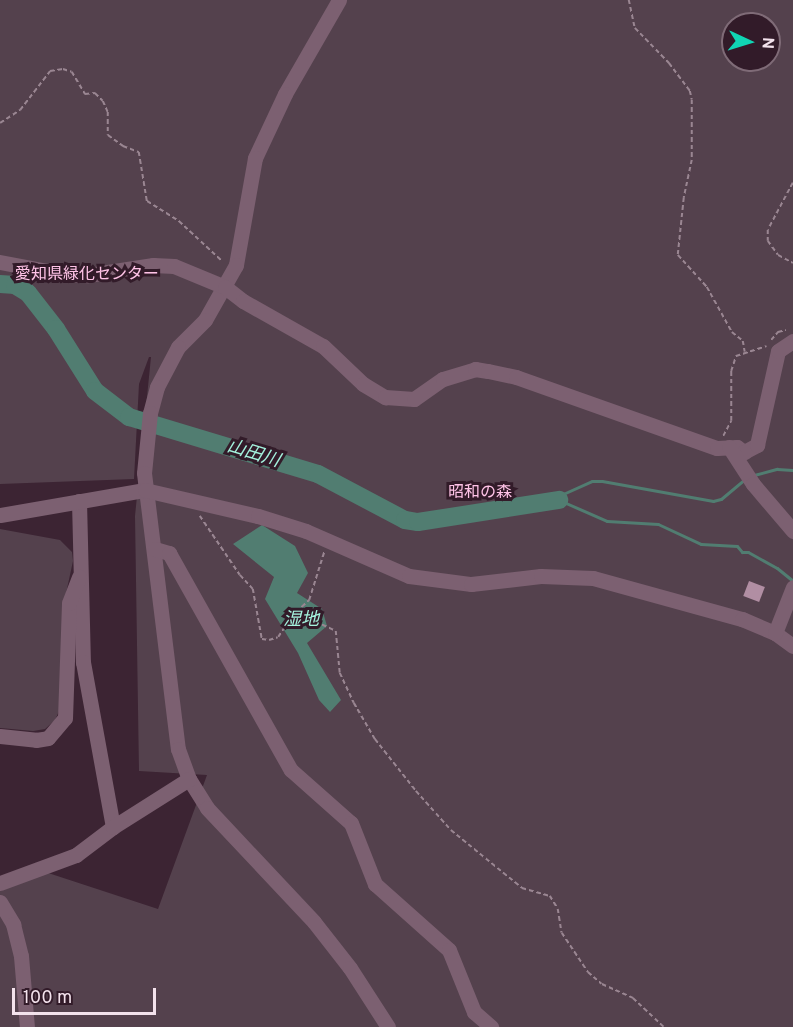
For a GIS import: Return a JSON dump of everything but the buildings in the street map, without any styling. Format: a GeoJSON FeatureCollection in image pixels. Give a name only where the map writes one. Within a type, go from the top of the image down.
{"type":"FeatureCollection","features":[{"type":"Feature","properties":{"kind":"street"},"geometry":{"type":"LineString","coordinates":[[339,0],[285,94],[255,158],[236,266],[205,320],[178,347],[164,369],[147,430],[145,490],[155,549],[178,749],[189,779],[207,808],[314,922],[350,968],[388,1027]]}},
{"type":"Feature","properties":{"kind":"street"},"geometry":{"type":"LineString","coordinates":[[0,262],[81,275],[153,265],[174,266],[225,287],[243,301],[323,346],[363,384],[385,397],[414,399],[443,379],[475,369],[488,370],[516,377],[723,448],[744,452],[757,445],[778,351],[793,341]]}},
{"type":"Feature","properties":{"kind":"street"},"geometry":{"type":"LineString","coordinates":[[723,448],[793,531]]}},
{"type":"Feature","properties":{"kind":"street"},"geometry":{"type":"LineString","coordinates":[[0,516],[145,490],[258,516],[330,541],[409,576],[471,584],[542,576],[593,578],[647,591],[759,626],[775,633],[793,646]]}},
{"type":"Feature","properties":{"kind":"street"},"geometry":{"type":"LineString","coordinates":[[79,501],[83,662],[113,827]]}},
{"type":"Feature","properties":{"kind":"street"},"geometry":{"type":"LineString","coordinates":[[155,549],[169,552],[291,770],[351,823],[375,884],[449,950],[474,1012],[491,1027]]}},
{"type":"Feature","properties":{"kind":"street"},"geometry":{"type":"LineString","coordinates":[[0,736],[36,740],[48,738],[65,717],[69,603],[80,574]]}},
{"type":"Feature","properties":{"kind":"street"},"geometry":{"type":"LineString","coordinates":[[775,633],[788,619],[792,588]]}},
{"type":"Feature","properties":{"kind":"street"},"geometry":{"type":"LineString","coordinates":[[0,883],[76,855],[113,827],[189,779]]}},
{"type":"Feature","properties":{"kind":"street"},"geometry":{"type":"LineString","coordinates":[[0,902],[13,924],[21,956],[27,1027]]}},
{"type":"Feature","properties":{"kind":"path"},"geometry":{"type":"LineString","coordinates":[[629,0],[635,28],[669,63],[690,91],[692,100],[692,160],[684,198],[678,255],[707,287],[732,333],[743,341],[745,352]]}},
{"type":"Feature","properties":{"kind":"path"},"geometry":{"type":"LineString","coordinates":[[0,123],[20,110],[50,71],[63,69],[72,72],[85,94],[95,93],[104,101],[108,112],[108,135],[123,146],[139,152],[147,201],[179,221],[227,266]]}},
{"type":"Feature","properties":{"kind":"path"},"geometry":{"type":"LineString","coordinates":[[793,183],[768,230],[768,241],[778,255],[793,263]]}},
{"type":"Feature","properties":{"kind":"path"},"geometry":{"type":"LineString","coordinates":[[723,448],[730,421],[731,371],[736,356],[764,347],[778,332],[793,328]]}},
{"type":"Feature","properties":{"kind":"path"},"geometry":{"type":"LineString","coordinates":[[195,501],[202,519],[240,575],[253,589],[262,639],[269,640],[278,637],[295,612],[309,600],[330,541]]}},
{"type":"Feature","properties":{"kind":"path"},"geometry":{"type":"LineString","coordinates":[[295,612],[336,631],[340,673],[354,703],[375,740],[416,791],[451,830],[522,888],[550,896],[558,909],[562,933],[588,972],[602,984],[633,998],[664,1027]]}},
{"type":"Feature","properties":{"kind":"green space","name":"昭和の森"},"geometry":{"type":"Polygon","coordinates":[[[0,0],[793,0],[793,1027],[0,1027],[0,890],[33,868],[158,909],[207,775],[139,771],[135,516],[151,357],[149,357],[139,384],[134,479],[0,484],[0,0]]]}},
{"type":"Feature","properties":{"kind":"green space"},"geometry":{"type":"Polygon","coordinates":[[[0,529],[60,540],[72,552],[73,561],[65,598],[60,709],[55,720],[45,729],[33,731],[0,728],[0,529]]]}},
{"type":"Feature","properties":{"kind":"water","name":"湿地"},"geometry":{"type":"Polygon","coordinates":[[[262,525],[295,546],[308,573],[297,593],[322,609],[327,626],[307,643],[341,700],[330,712],[319,700],[298,653],[265,599],[274,577],[233,544],[262,525]]]}},
{"type":"Feature","properties":{"kind":"waterway","name":"山田川"},"geometry":{"type":"LineString","coordinates":[[0,284],[15,285],[28,293],[56,329],[95,391],[129,417],[318,474],[405,520],[418,522],[559,500]]}},
{"type":"Feature","properties":{"kind":"waterway"},"geometry":{"type":"LineString","coordinates":[[754,475],[777,469],[793,470]]}},
{"type":"Feature","properties":{"kind":"waterway"},"geometry":{"type":"LineString","coordinates":[[559,499],[563,494],[592,481],[602,481],[713,501],[721,499],[745,479]]}},
{"type":"Feature","properties":{"kind":"waterway"},"geometry":{"type":"LineString","coordinates":[[559,500],[607,521],[658,524],[701,544],[737,546],[742,552],[748,552],[777,568],[793,581]]}},
{"type":"Feature","properties":{"kind":"park label","name":"愛知県緑化センター"},"geometry":{"type":"Point","coordinates":[87,275]}}]}
